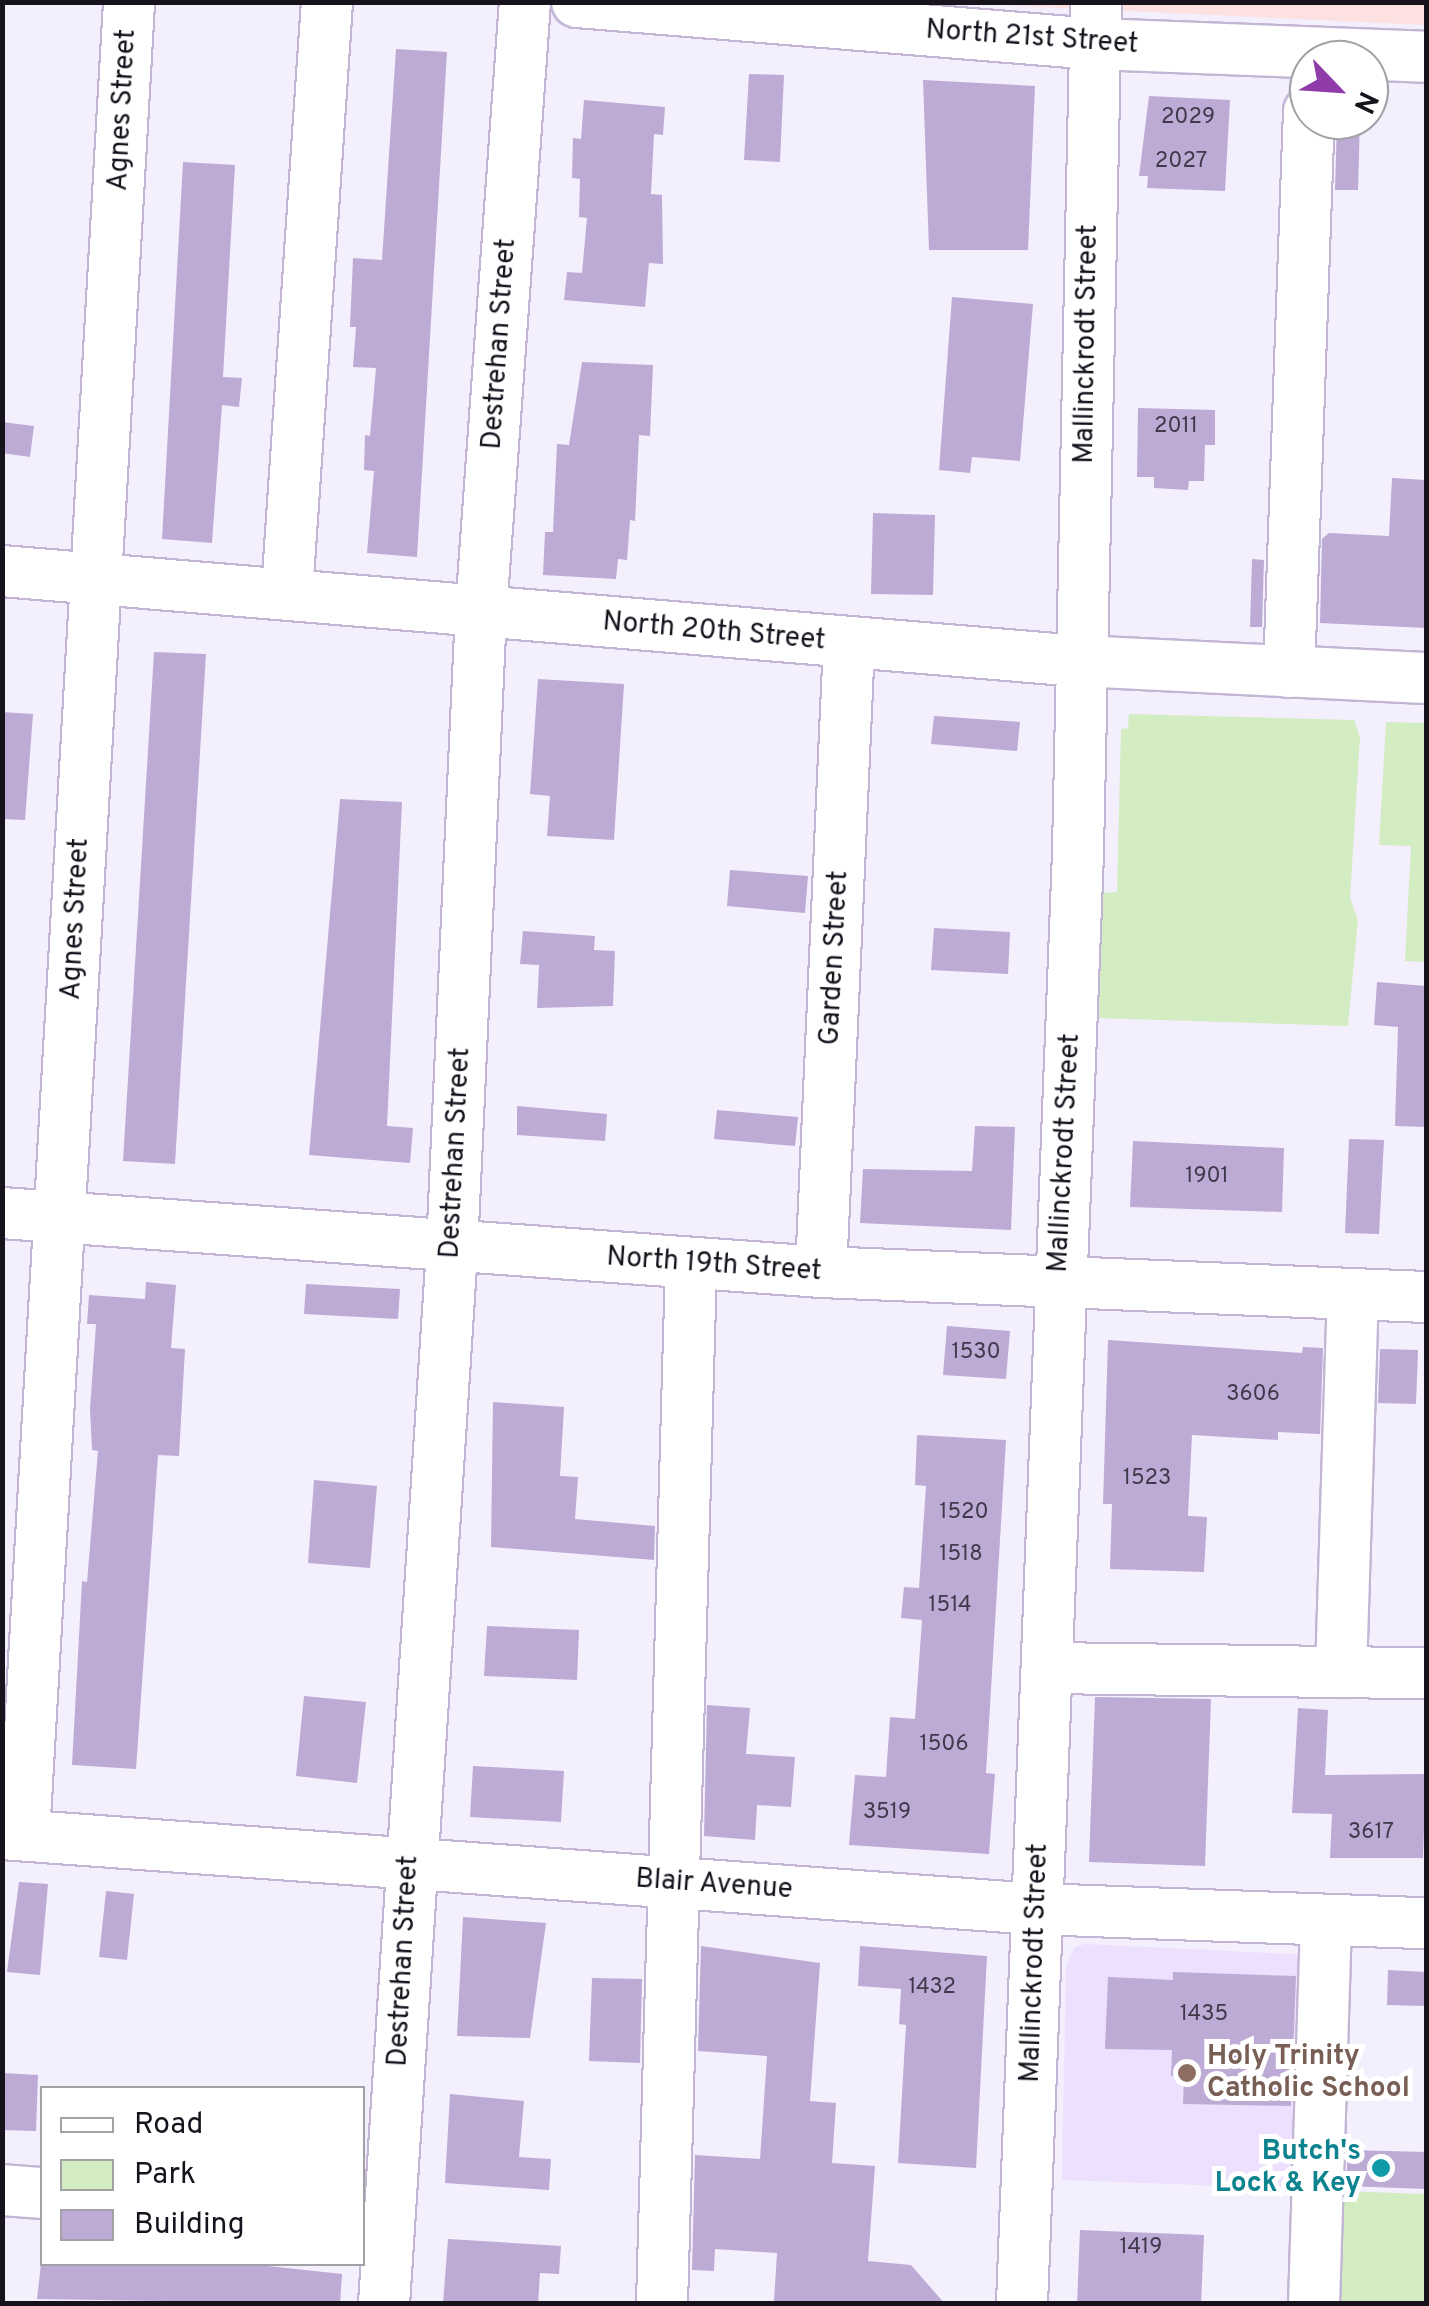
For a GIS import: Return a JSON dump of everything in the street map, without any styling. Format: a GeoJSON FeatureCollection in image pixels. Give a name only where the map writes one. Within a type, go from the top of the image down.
{"type":"FeatureCollection","features":[{"type":"Feature","properties":{"kind":"street","name":"Agnes Street"},"geometry":{"type":"LineString","coordinates":[[13,1834],[59,1217],[129,2]]}},
{"type":"Feature","properties":{"kind":"street"},"geometry":{"type":"LineString","coordinates":[[287,592],[327,2]]}},
{"type":"Feature","properties":{"kind":"street","name":"Destrehan Street"},"geometry":{"type":"LineString","coordinates":[[384,2304],[376,2212],[409,1862],[452,1249],[481,611],[525,2]]}},
{"type":"Feature","properties":{"kind":"street","name":"North 21st Street"},"geometry":{"type":"LineString","coordinates":[[578,2],[1096,23],[1289,53]]}},
{"type":"Feature","properties":{"kind":"street","name":"Mallinckrodt Street"},"geometry":{"type":"LineString","coordinates":[[1022,2304],[1078,852],[1079,661],[1096,23]]}},
{"type":"Feature","properties":{"kind":"street","name":"North 21st Street"},"geometry":{"type":"LineString","coordinates":[[1389,56],[1426,56]]}},
{"type":"Feature","properties":{"kind":"street"},"geometry":{"type":"LineString","coordinates":[[1289,672],[1308,140]]}},
{"type":"Feature","properties":{"kind":"street","name":"North 20th Street"},"geometry":{"type":"LineString","coordinates":[[2,570],[97,574],[849,644],[1079,661],[1426,678]]}},
{"type":"Feature","properties":{"kind":"street","name":"Garden Street"},"geometry":{"type":"LineString","coordinates":[[820,1272],[849,644]]}},
{"type":"Feature","properties":{"kind":"street","name":"North 19th Street"},"geometry":{"type":"LineString","coordinates":[[2,1213],[452,1249],[820,1272],[1059,1286],[1426,1298]]}},
{"type":"Feature","properties":{"kind":"street"},"geometry":{"type":"LineString","coordinates":[[662,2304],[692,1264]]}},
{"type":"Feature","properties":{"kind":"street"},"geometry":{"type":"LineString","coordinates":[[1340,1672],[1353,1295]]}},
{"type":"Feature","properties":{"kind":"street"},"geometry":{"type":"LineString","coordinates":[[1048,1668],[1426,1673]]}},
{"type":"Feature","properties":{"kind":"street","name":"Blair Avenue"},"geometry":{"type":"LineString","coordinates":[[13,1834],[1036,1909],[1426,1923]]}},
{"type":"Feature","properties":{"kind":"street"},"geometry":{"type":"LineString","coordinates":[[1314,2304],[1326,1920]]}},
{"type":"Feature","properties":{"kind":"street"},"geometry":{"type":"LineString","coordinates":[[2,2190],[40,2193]]}},
{"type":"Feature","properties":{"kind":"shaded area"},"geometry":{"type":"Polygon","coordinates":[[[1426,2],[1426,25],[959,3],[1426,2]]]}},
{"type":"Feature","properties":{"kind":"shaded area","name":"Holy Trinity Catholic School"},"geometry":{"type":"Polygon","coordinates":[[[1084,1944],[1314,1955],[1306,2189],[1062,2180],[1066,1966],[1074,1948],[1084,1944]]]}},
{"type":"Feature","properties":{"kind":"green space"},"geometry":{"type":"Polygon","coordinates":[[[1129,714],[1354,720],[1360,737],[1350,898],[1358,920],[1348,1026],[1096,1018],[1100,893],[1117,892],[1121,729],[1128,728],[1129,714]]]}},
{"type":"Feature","properties":{"kind":"green space"},"geometry":{"type":"Polygon","coordinates":[[[1386,722],[1426,723],[1426,962],[1405,961],[1411,846],[1379,845],[1386,722]]]}},
{"type":"Feature","properties":{"kind":"green space"},"geometry":{"type":"Polygon","coordinates":[[[1337,2191],[1426,2194],[1426,2303],[1332,2304],[1337,2191]]]}},
{"type":"Feature","properties":{"kind":"building"},"geometry":{"type":"Polygon","coordinates":[[[396,49],[447,52],[417,557],[367,553],[374,471],[364,470],[365,435],[370,436],[376,368],[353,367],[356,327],[350,327],[353,258],[382,260],[396,49]]]}},
{"type":"Feature","properties":{"kind":"building"},"geometry":{"type":"Polygon","coordinates":[[[749,74],[784,75],[780,162],[744,160],[749,74]]]}},
{"type":"Feature","properties":{"kind":"building"},"geometry":{"type":"Polygon","coordinates":[[[923,80],[1035,86],[1028,250],[929,250],[923,80]]]}},
{"type":"Feature","properties":{"kind":"building"},"geometry":{"type":"Polygon","coordinates":[[[1149,96],[1230,100],[1225,191],[1147,188],[1148,176],[1139,176],[1149,96]]]}},
{"type":"Feature","properties":{"kind":"building"},"geometry":{"type":"Polygon","coordinates":[[[584,100],[665,107],[663,135],[654,134],[651,194],[662,195],[663,264],[649,263],[645,307],[564,300],[567,272],[582,273],[587,218],[579,217],[580,179],[572,178],[573,138],[581,139],[584,100]]]}},
{"type":"Feature","properties":{"kind":"building"},"geometry":{"type":"Polygon","coordinates":[[[1336,140],[1359,140],[1358,190],[1335,190],[1336,140]]]}},
{"type":"Feature","properties":{"kind":"building"},"geometry":{"type":"Polygon","coordinates":[[[183,162],[235,165],[223,377],[242,378],[239,407],[222,405],[212,543],[162,539],[183,162]]]}},
{"type":"Feature","properties":{"kind":"building"},"geometry":{"type":"Polygon","coordinates":[[[952,297],[1033,304],[1020,461],[972,457],[970,473],[939,470],[952,297]]]}},
{"type":"Feature","properties":{"kind":"building"},"geometry":{"type":"Polygon","coordinates":[[[582,362],[653,365],[650,436],[639,435],[635,521],[630,520],[627,560],[618,559],[616,579],[543,575],[545,532],[553,532],[557,444],[569,445],[582,362]]]}},
{"type":"Feature","properties":{"kind":"building"},"geometry":{"type":"Polygon","coordinates":[[[1138,408],[1215,410],[1215,445],[1205,445],[1204,481],[1189,481],[1188,490],[1154,488],[1154,477],[1137,477],[1138,408]]]}},
{"type":"Feature","properties":{"kind":"building"},"geometry":{"type":"Polygon","coordinates":[[[2,422],[34,426],[30,457],[2,453],[2,422]]]}},
{"type":"Feature","properties":{"kind":"building"},"geometry":{"type":"Polygon","coordinates":[[[1392,478],[1426,480],[1426,628],[1320,623],[1322,539],[1329,533],[1389,536],[1392,478]]]}},
{"type":"Feature","properties":{"kind":"building"},"geometry":{"type":"Polygon","coordinates":[[[873,513],[935,515],[933,595],[871,594],[873,513]]]}},
{"type":"Feature","properties":{"kind":"building"},"geometry":{"type":"Polygon","coordinates":[[[1252,559],[1264,560],[1262,627],[1250,627],[1252,559]]]}},
{"type":"Feature","properties":{"kind":"building"},"geometry":{"type":"Polygon","coordinates":[[[154,652],[206,654],[175,1164],[123,1161],[154,652]]]}},
{"type":"Feature","properties":{"kind":"building"},"geometry":{"type":"Polygon","coordinates":[[[538,679],[624,684],[614,840],[547,836],[550,796],[530,794],[538,679]]]}},
{"type":"Feature","properties":{"kind":"building"},"geometry":{"type":"Polygon","coordinates":[[[2,712],[33,714],[25,820],[2,819],[2,712]]]}},
{"type":"Feature","properties":{"kind":"building"},"geometry":{"type":"Polygon","coordinates":[[[934,716],[1020,722],[1017,751],[931,744],[934,716]]]}},
{"type":"Feature","properties":{"kind":"building"},"geometry":{"type":"Polygon","coordinates":[[[340,799],[402,802],[387,1126],[413,1128],[410,1163],[309,1155],[340,799]]]}},
{"type":"Feature","properties":{"kind":"building"},"geometry":{"type":"Polygon","coordinates":[[[730,870],[808,876],[805,913],[727,906],[730,870]]]}},
{"type":"Feature","properties":{"kind":"building"},"geometry":{"type":"Polygon","coordinates":[[[934,928],[1010,932],[1008,974],[931,970],[934,928]]]}},
{"type":"Feature","properties":{"kind":"building"},"geometry":{"type":"Polygon","coordinates":[[[523,931],[595,936],[594,950],[615,951],[613,1006],[537,1008],[539,965],[520,964],[523,931]]]}},
{"type":"Feature","properties":{"kind":"building"},"geometry":{"type":"Polygon","coordinates":[[[1377,982],[1426,986],[1426,1127],[1395,1126],[1398,1027],[1374,1025],[1377,982]]]}},
{"type":"Feature","properties":{"kind":"building"},"geometry":{"type":"Polygon","coordinates":[[[517,1106],[607,1114],[605,1141],[517,1135],[517,1106]]]}},
{"type":"Feature","properties":{"kind":"building"},"geometry":{"type":"Polygon","coordinates":[[[717,1110],[798,1117],[795,1146],[714,1139],[717,1110]]]}},
{"type":"Feature","properties":{"kind":"building"},"geometry":{"type":"Polygon","coordinates":[[[975,1126],[1015,1127],[1011,1230],[860,1223],[863,1169],[972,1171],[975,1126]]]}},
{"type":"Feature","properties":{"kind":"building"},"geometry":{"type":"Polygon","coordinates":[[[1349,1139],[1384,1140],[1379,1234],[1345,1233],[1349,1139]]]}},
{"type":"Feature","properties":{"kind":"building"},"geometry":{"type":"Polygon","coordinates":[[[1133,1141],[1284,1148],[1282,1212],[1130,1207],[1133,1141]]]}},
{"type":"Feature","properties":{"kind":"building"},"geometry":{"type":"Polygon","coordinates":[[[146,1282],[176,1285],[171,1348],[185,1349],[179,1456],[158,1455],[136,1769],[72,1765],[82,1581],[87,1582],[98,1451],[92,1450],[90,1409],[96,1324],[87,1324],[89,1295],[145,1299],[146,1282]]]}},
{"type":"Feature","properties":{"kind":"building"},"geometry":{"type":"Polygon","coordinates":[[[306,1284],[400,1289],[398,1319],[304,1314],[306,1284]]]}},
{"type":"Feature","properties":{"kind":"building"},"geometry":{"type":"Polygon","coordinates":[[[947,1326],[1010,1331],[1006,1379],[943,1375],[947,1326]]]}},
{"type":"Feature","properties":{"kind":"building"},"geometry":{"type":"Polygon","coordinates":[[[1108,1340],[1302,1353],[1303,1347],[1323,1348],[1320,1434],[1278,1432],[1278,1440],[1192,1435],[1188,1516],[1207,1517],[1204,1572],[1110,1569],[1112,1504],[1103,1504],[1108,1340]]]}},
{"type":"Feature","properties":{"kind":"building"},"geometry":{"type":"Polygon","coordinates":[[[1380,1349],[1418,1350],[1416,1404],[1378,1403],[1380,1349]]]}},
{"type":"Feature","properties":{"kind":"building"},"geometry":{"type":"Polygon","coordinates":[[[493,1402],[564,1407],[560,1476],[578,1477],[575,1519],[655,1526],[654,1560],[491,1547],[493,1402]]]}},
{"type":"Feature","properties":{"kind":"building"},"geometry":{"type":"Polygon","coordinates":[[[917,1435],[1006,1440],[986,1773],[995,1774],[989,1854],[849,1845],[855,1775],[886,1777],[890,1717],[915,1719],[922,1620],[901,1618],[904,1587],[919,1588],[926,1486],[915,1485],[917,1435]]]}},
{"type":"Feature","properties":{"kind":"building"},"geometry":{"type":"Polygon","coordinates":[[[314,1480],[377,1486],[370,1568],[308,1563],[314,1480]]]}},
{"type":"Feature","properties":{"kind":"building"},"geometry":{"type":"Polygon","coordinates":[[[487,1626],[579,1630],[577,1680],[484,1676],[487,1626]]]}},
{"type":"Feature","properties":{"kind":"building"},"geometry":{"type":"Polygon","coordinates":[[[304,1696],[366,1702],[357,1783],[296,1776],[304,1696]]]}},
{"type":"Feature","properties":{"kind":"building"},"geometry":{"type":"Polygon","coordinates":[[[1095,1697],[1211,1699],[1205,1866],[1089,1862],[1095,1697]]]}},
{"type":"Feature","properties":{"kind":"building"},"geometry":{"type":"Polygon","coordinates":[[[707,1705],[750,1708],[746,1754],[795,1757],[791,1807],[757,1805],[755,1840],[704,1836],[707,1705]]]}},
{"type":"Feature","properties":{"kind":"building"},"geometry":{"type":"Polygon","coordinates":[[[1298,1708],[1328,1710],[1325,1775],[1426,1774],[1423,1858],[1330,1858],[1332,1814],[1292,1813],[1298,1708]]]}},
{"type":"Feature","properties":{"kind":"building"},"geometry":{"type":"Polygon","coordinates":[[[473,1766],[564,1771],[561,1822],[470,1817],[473,1766]]]}},
{"type":"Feature","properties":{"kind":"building"},"geometry":{"type":"Polygon","coordinates":[[[19,1882],[48,1884],[40,1975],[7,1972],[19,1882]]]}},
{"type":"Feature","properties":{"kind":"building"},"geometry":{"type":"Polygon","coordinates":[[[106,1891],[134,1894],[127,1960],[99,1957],[106,1891]]]}},
{"type":"Feature","properties":{"kind":"building"},"geometry":{"type":"Polygon","coordinates":[[[463,1917],[546,1923],[530,2038],[457,2036],[463,1917]]]}},
{"type":"Feature","properties":{"kind":"building"},"geometry":{"type":"Polygon","coordinates":[[[701,1946],[820,1963],[810,2101],[836,2103],[832,2163],[875,2166],[868,2261],[911,2265],[945,2304],[774,2301],[777,2253],[715,2249],[714,2271],[692,2270],[695,2155],[760,2159],[767,2056],[698,2051],[701,1946]]]}},
{"type":"Feature","properties":{"kind":"building"},"geometry":{"type":"Polygon","coordinates":[[[860,1946],[987,1956],[976,2168],[898,2163],[906,2025],[899,2024],[901,1989],[858,1986],[860,1946]]]}},
{"type":"Feature","properties":{"kind":"building"},"geometry":{"type":"Polygon","coordinates":[[[1388,1970],[1426,1972],[1426,2006],[1387,2005],[1388,1970]]]}},
{"type":"Feature","properties":{"kind":"building","name":"Holy Trinity Catholic School"},"geometry":{"type":"Polygon","coordinates":[[[1173,1972],[1296,1976],[1291,2106],[1183,2104],[1184,2077],[1171,2076],[1172,2050],[1105,2049],[1108,1977],[1173,1980],[1173,1972]]]}},
{"type":"Feature","properties":{"kind":"building"},"geometry":{"type":"Polygon","coordinates":[[[592,1978],[642,1979],[640,2063],[589,2061],[592,1978]]]}},
{"type":"Feature","properties":{"kind":"building"},"geometry":{"type":"Polygon","coordinates":[[[2,2073],[38,2075],[36,2131],[2,2130],[2,2073]]]}},
{"type":"Feature","properties":{"kind":"building"},"geometry":{"type":"Polygon","coordinates":[[[450,2094],[524,2101],[519,2157],[551,2159],[549,2190],[445,2183],[450,2094]]]}},
{"type":"Feature","properties":{"kind":"building","name":"Butch's Lock & Key"},"geometry":{"type":"Polygon","coordinates":[[[1348,2150],[1426,2152],[1426,2189],[1346,2186],[1348,2150]]]}},
{"type":"Feature","properties":{"kind":"building"},"geometry":{"type":"Polygon","coordinates":[[[1080,2230],[1204,2235],[1201,2304],[1077,2304],[1080,2230]]]}},
{"type":"Feature","properties":{"kind":"building"},"geometry":{"type":"Polygon","coordinates":[[[448,2239],[561,2246],[559,2274],[540,2273],[538,2304],[443,2304],[448,2239]]]}},
{"type":"Feature","properties":{"kind":"building"},"geometry":{"type":"Polygon","coordinates":[[[41,2266],[268,2266],[342,2274],[340,2304],[37,2299],[41,2266]]]}},
{"type":"Feature","properties":{"kind":"place","name":"Holy Trinity Catholic School"},"geometry":{"type":"Point","coordinates":[1187,2073]}},
{"type":"Feature","properties":{"kind":"place","name":"Butch's Lock & Key"},"geometry":{"type":"Point","coordinates":[1381,2168]}}]}
